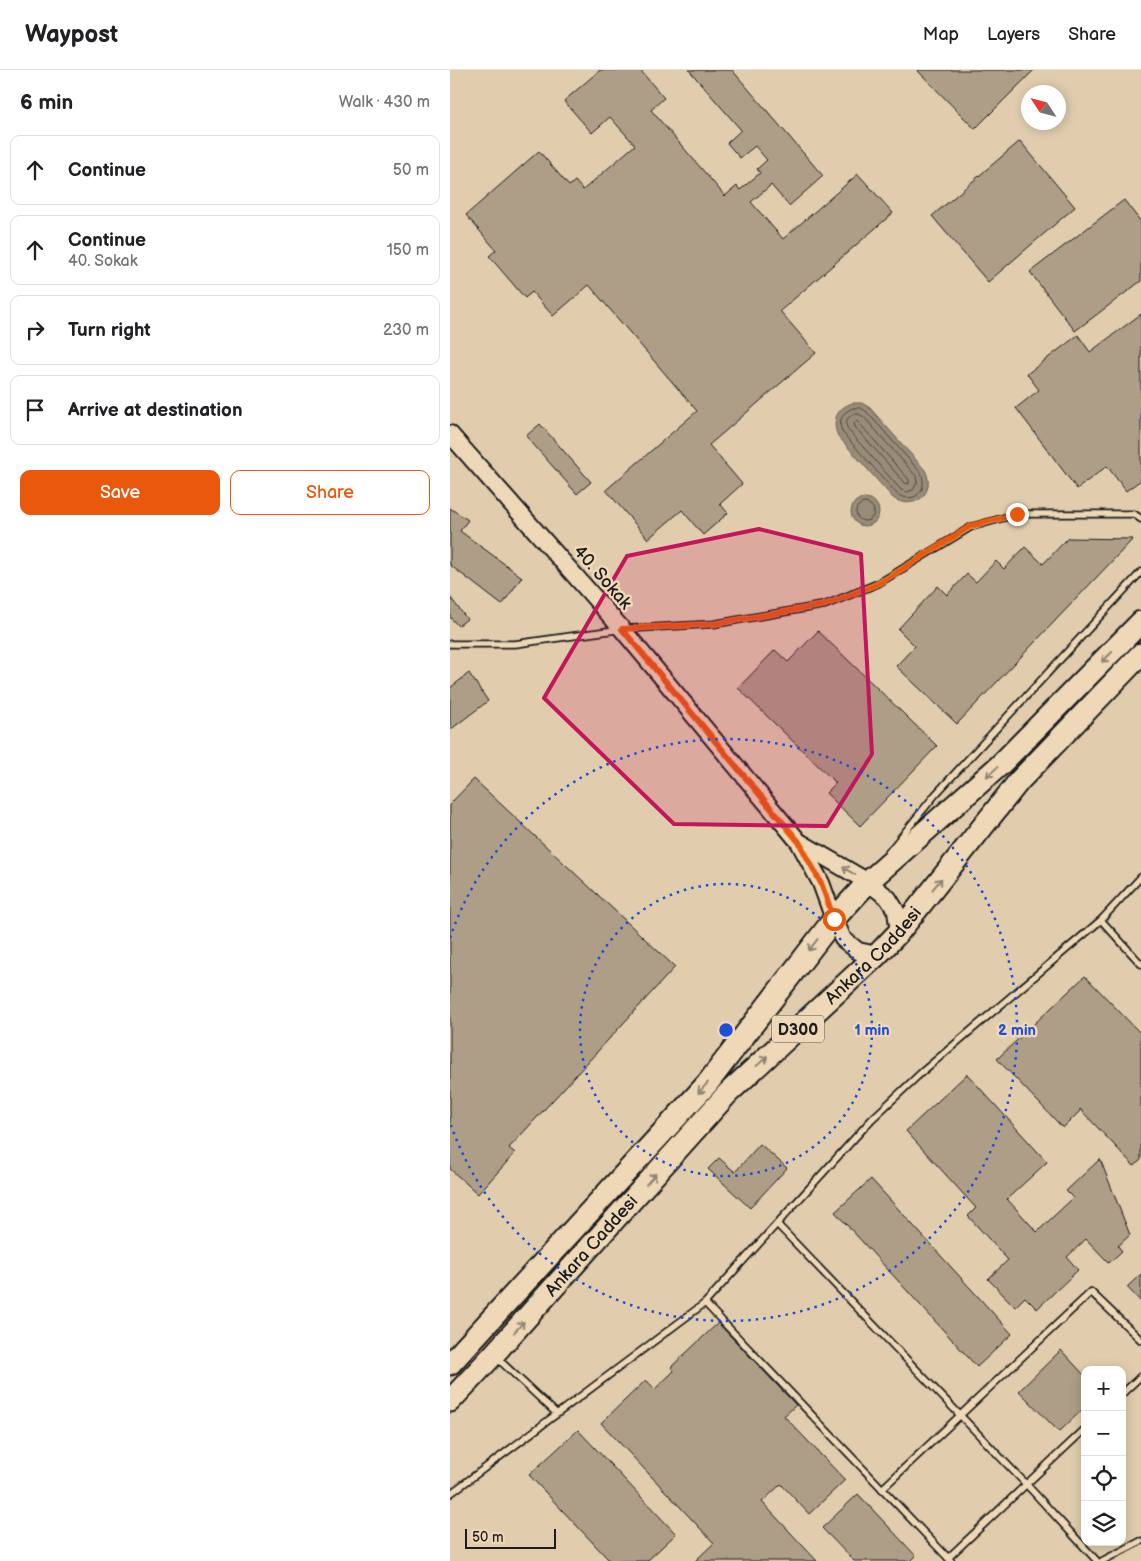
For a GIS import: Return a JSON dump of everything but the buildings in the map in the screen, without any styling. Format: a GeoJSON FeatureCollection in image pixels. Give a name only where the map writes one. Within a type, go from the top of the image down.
{"type":"FeatureCollection","features":[{"type":"Feature","properties":{"kind":"highway","name":"Ankara Caddesi"},"geometry":{"type":"LineString","coordinates":[[450,1364],[707,1084],[834,919],[868,882],[1000,765],[1141,622]]}},
{"type":"Feature","properties":{"kind":"highway","name":"Ankara Caddesi"},"geometry":{"type":"LineString","coordinates":[[450,1400],[494,1354],[728,1093],[877,956],[899,932],[1019,781],[1141,654]]}},
{"type":"Feature","properties":{"kind":"street","name":"40. Sokak"},"geometry":{"type":"LineString","coordinates":[[450,434],[622,629],[799,842]]}},
{"type":"Feature","properties":{"kind":"street"},"geometry":{"type":"LineString","coordinates":[[799,842],[868,882],[888,898],[896,911],[899,932]]}},
{"type":"Feature","properties":{"kind":"street"},"geometry":{"type":"LineString","coordinates":[[799,842],[821,883],[843,939],[858,951],[877,956]]}},
{"type":"Feature","properties":{"kind":"lane"},"geometry":{"type":"LineString","coordinates":[[450,644],[515,644],[622,629],[714,624],[825,605],[880,583],[971,526],[1017,514],[1134,514],[1141,519]]}},
{"type":"Feature","properties":{"kind":"lane"},"geometry":{"type":"LineString","coordinates":[[868,882],[891,848],[935,795],[1141,572]]}},
{"type":"Feature","properties":{"kind":"lane"},"geometry":{"type":"LineString","coordinates":[[450,1494],[705,1303],[872,1120],[915,1078],[1101,920],[1141,877]]}},
{"type":"Feature","properties":{"kind":"lane"},"geometry":{"type":"LineString","coordinates":[[1101,920],[1141,964]]}},
{"type":"Feature","properties":{"kind":"lane"},"geometry":{"type":"LineString","coordinates":[[777,1224],[1026,1484],[1097,1561]]}},
{"type":"Feature","properties":{"kind":"lane"},"geometry":{"type":"LineString","coordinates":[[882,1489],[1091,1292],[1141,1340]]}},
{"type":"Feature","properties":{"kind":"lane"},"geometry":{"type":"LineString","coordinates":[[705,1303],[949,1559],[1081,1433]]}},
{"type":"Feature","properties":{"kind":"lane"},"geometry":{"type":"LineString","coordinates":[[494,1354],[556,1413]]}},
{"type":"Feature","properties":{"kind":"lane"},"geometry":{"type":"LineString","coordinates":[[1126,1390],[1141,1376]]}},
{"type":"Feature","properties":{"kind":"lane"},"geometry":{"type":"LineString","coordinates":[[1102,1561],[1141,1541]]}},
{"type":"Feature","properties":{"kind":"highlighted area"},"geometry":{"type":"Polygon","coordinates":[[[759,529],[861,554],[872,754],[827,826],[674,824],[544,698],[627,556],[759,529]]]}},
{"type":"Feature","properties":{"kind":"water"},"geometry":{"type":"Polygon","coordinates":[[[862,403],[870,408],[925,470],[928,486],[926,493],[921,498],[909,503],[893,498],[838,436],[835,425],[837,415],[847,405],[862,403]]]}},
{"type":"Feature","properties":{"kind":"water"},"geometry":{"type":"Polygon","coordinates":[[[865,498],[875,502],[879,512],[875,522],[865,526],[855,522],[851,512],[855,502],[865,498]]]}},
{"type":"Feature","properties":{"kind":"route"},"geometry":{"type":"LineString","coordinates":[[834,919],[821,883],[799,842],[622,629],[714,624],[825,605],[880,583],[971,526],[1017,514]]}}]}
